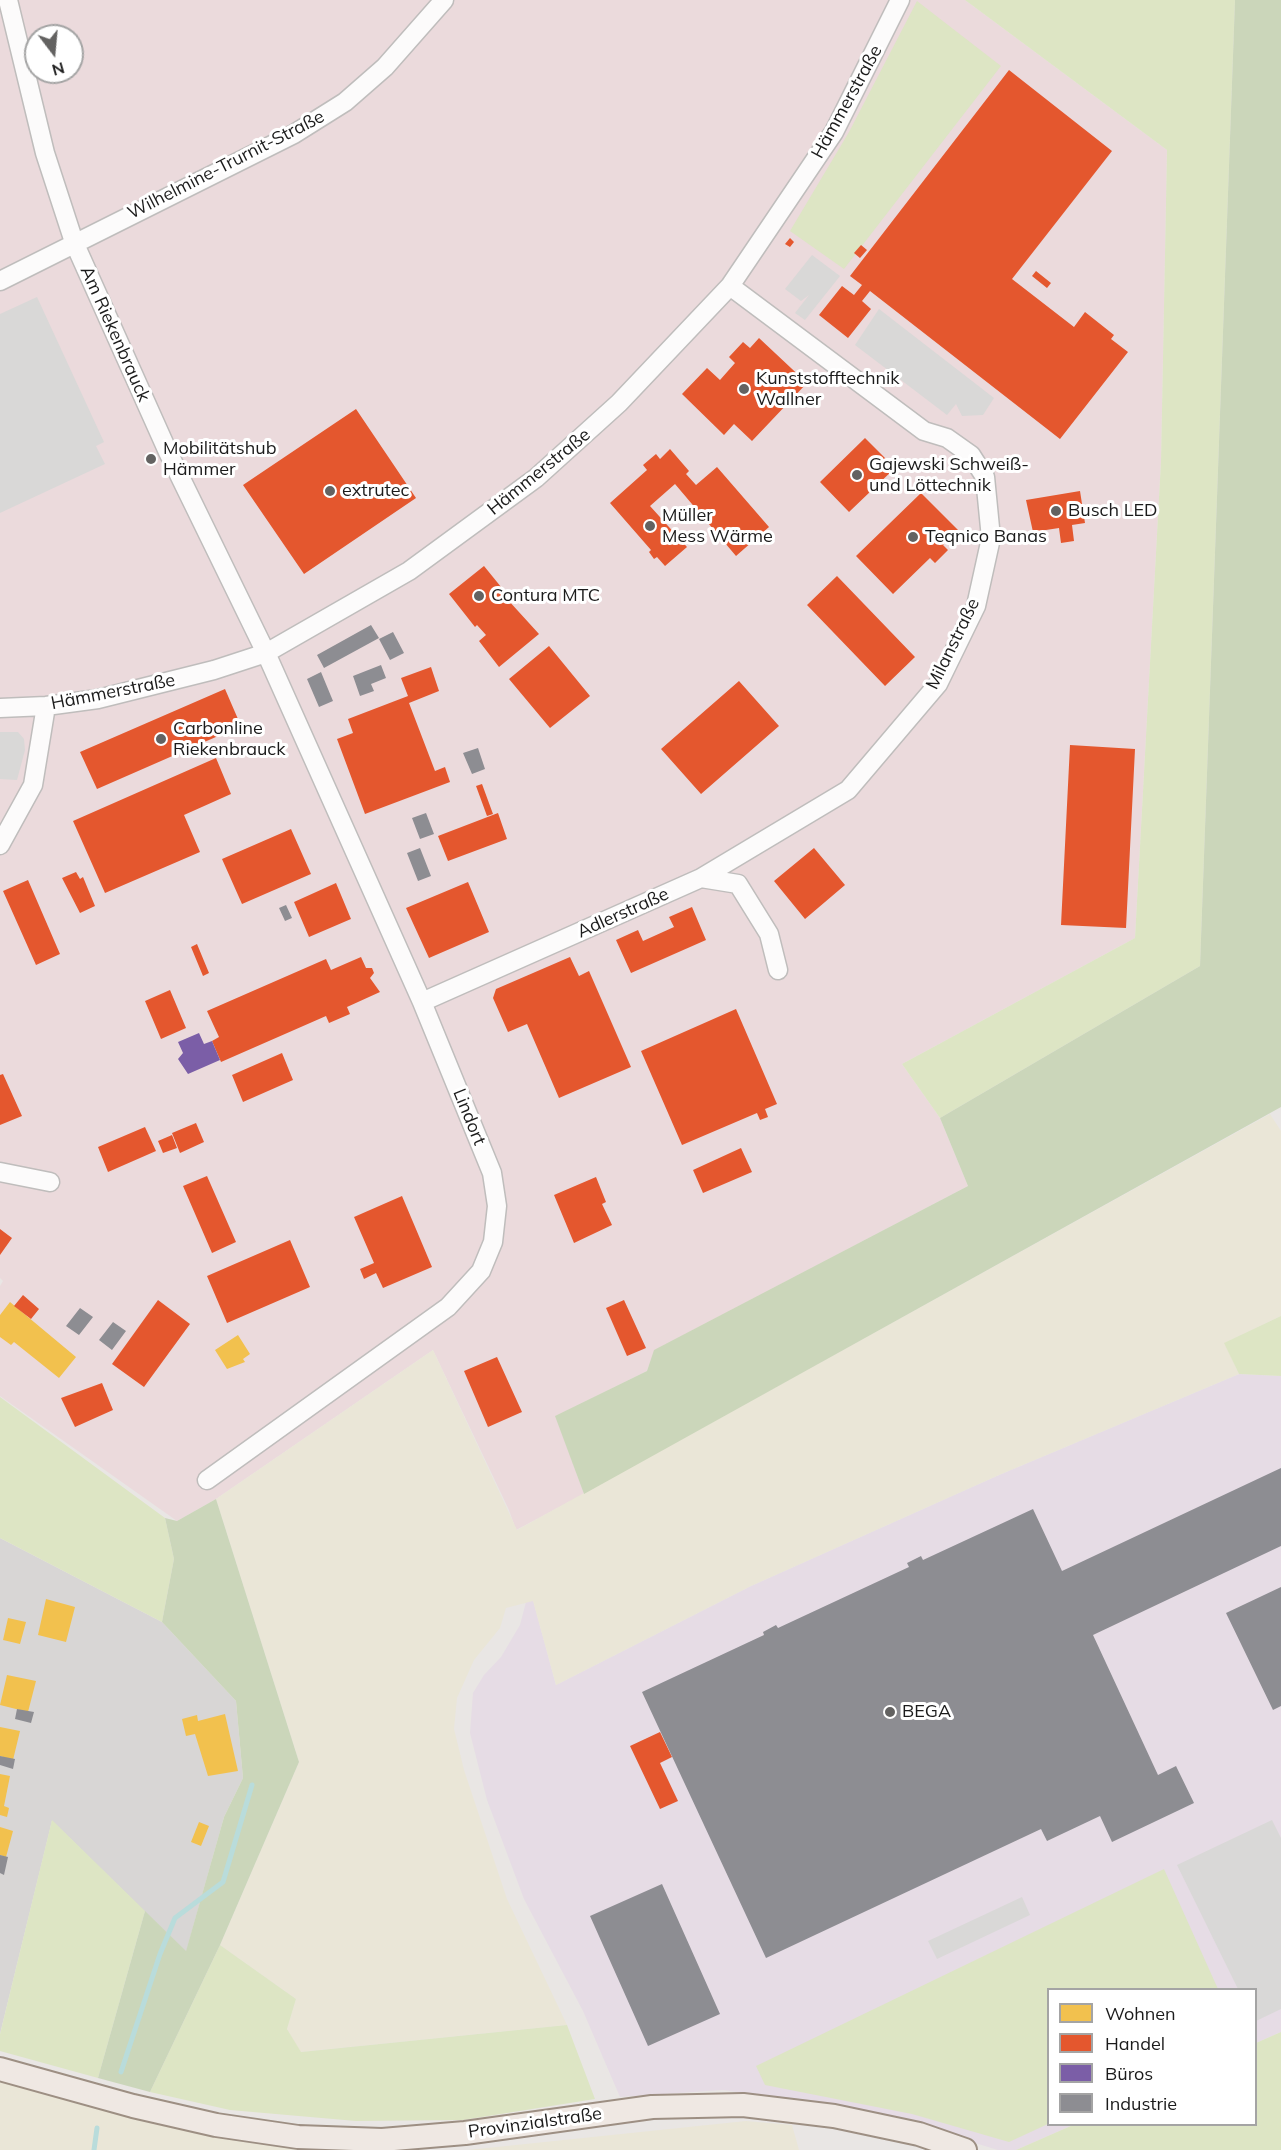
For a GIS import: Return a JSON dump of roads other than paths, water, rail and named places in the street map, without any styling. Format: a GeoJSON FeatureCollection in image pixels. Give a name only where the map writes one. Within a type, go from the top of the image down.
{"type":"FeatureCollection","features":[{"type":"Feature","properties":{"kind":"main road","name":"Provinzialstraße"},"geometry":{"type":"LineString","coordinates":[[0,2068],[133,2106],[216,2126],[298,2137],[382,2140],[465,2133],[652,2107],[743,2105],[844,2118],[919,2134],[965,2150]]}},
{"type":"Feature","properties":{"kind":"street","name":"Am Riekenbrauck"},"geometry":{"type":"LineString","coordinates":[[8,0],[45,153],[74,242],[168,452],[266,652]]}},
{"type":"Feature","properties":{"kind":"street","name":"Wilhelmine-Trurnit-Straße"},"geometry":{"type":"LineString","coordinates":[[0,281],[294,134],[345,102],[385,67],[444,0]]}},
{"type":"Feature","properties":{"kind":"street","name":"Hämmerstraße"},"geometry":{"type":"LineString","coordinates":[[0,708],[46,706],[98,699],[160,684],[266,652],[409,571],[536,478],[619,403],[730,286],[834,132],[900,0]]}},
{"type":"Feature","properties":{"kind":"street","name":"Milanstraße"},"geometry":{"type":"LineString","coordinates":[[701,878],[848,790],[938,684],[976,606],[990,538],[985,477],[971,455],[947,438],[924,431],[730,286]]}},
{"type":"Feature","properties":{"kind":"street","name":"Lindort"},"geometry":{"type":"LineString","coordinates":[[207,1480],[412,1336],[448,1307],[481,1271],[493,1242],[498,1206],[492,1173],[422,1002],[266,652]]}},
{"type":"Feature","properties":{"kind":"street"},"geometry":{"type":"LineString","coordinates":[[0,845],[33,785],[46,706]]}},
{"type":"Feature","properties":{"kind":"street"},"geometry":{"type":"LineString","coordinates":[[701,878],[738,884],[769,934],[778,970]]}},
{"type":"Feature","properties":{"kind":"street","name":"Adlerstraße"},"geometry":{"type":"LineString","coordinates":[[422,1002],[701,878]]}},
{"type":"Feature","properties":{"kind":"street"},"geometry":{"type":"LineString","coordinates":[[0,1172],[50,1182]]}},
{"type":"Feature","properties":{"kind":"waterway"},"geometry":{"type":"LineString","coordinates":[[121,2072],[160,1954],[175,1918],[223,1882],[252,1785]]}},
{"type":"Feature","properties":{"kind":"waterway"},"geometry":{"type":"LineString","coordinates":[[94,2150],[97,2128]]}},
{"type":"Feature","properties":{"kind":"place","name":"Kunststofftechnik Wallner"},"geometry":{"type":"Point","coordinates":[744,389]}},
{"type":"Feature","properties":{"kind":"place","name":"Mobilitätshub Hämmer"},"geometry":{"type":"Point","coordinates":[151,459]}},
{"type":"Feature","properties":{"kind":"place","name":"Gajewski Schweiß- und Löttechnik"},"geometry":{"type":"Point","coordinates":[857,475]}},
{"type":"Feature","properties":{"kind":"place","name":"extrutec"},"geometry":{"type":"Point","coordinates":[330,491]}},
{"type":"Feature","properties":{"kind":"place","name":"Busch LED"},"geometry":{"type":"Point","coordinates":[1056,511]}},
{"type":"Feature","properties":{"kind":"place","name":"Müller Mess Wärme"},"geometry":{"type":"Point","coordinates":[650,526]}},
{"type":"Feature","properties":{"kind":"place","name":"Teqnico Banas"},"geometry":{"type":"Point","coordinates":[913,537]}},
{"type":"Feature","properties":{"kind":"place","name":"Contura MTC"},"geometry":{"type":"Point","coordinates":[479,596]}},
{"type":"Feature","properties":{"kind":"place","name":"Carbonline Riekenbrauck"},"geometry":{"type":"Point","coordinates":[161,739]}},
{"type":"Feature","properties":{"kind":"place","name":"BEGA"},"geometry":{"type":"Point","coordinates":[890,1712]}}]}
